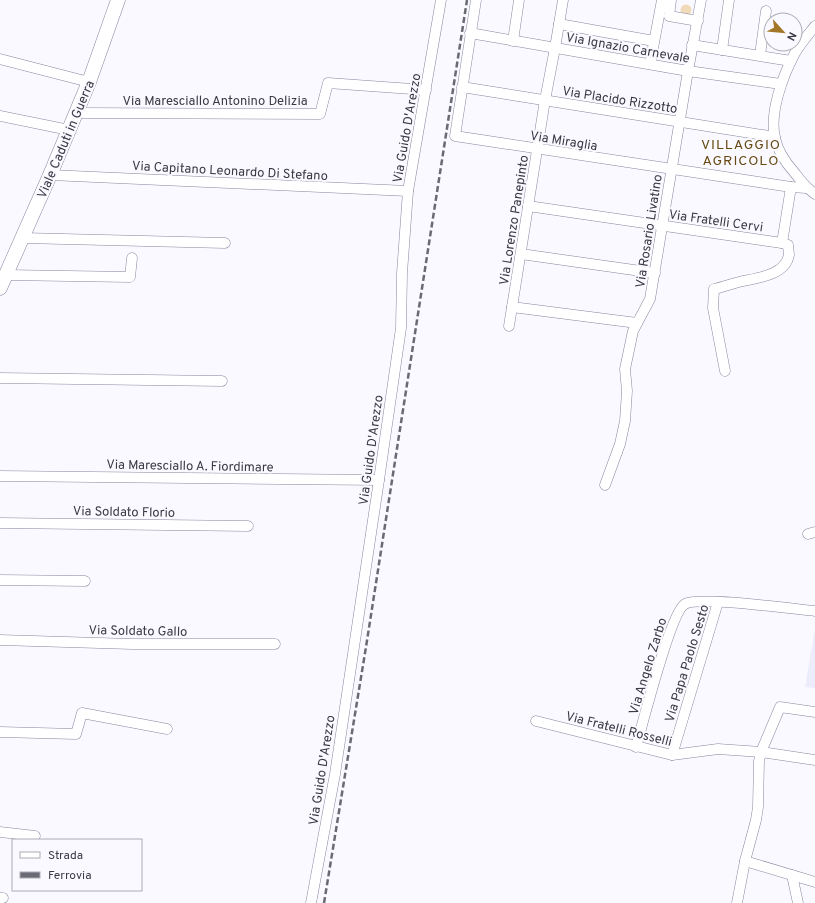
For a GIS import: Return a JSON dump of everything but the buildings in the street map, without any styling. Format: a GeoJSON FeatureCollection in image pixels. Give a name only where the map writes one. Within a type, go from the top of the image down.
{"type":"FeatureCollection","features":[{"type":"Feature","properties":{"kind":"street","name":"Viale Caduti in Guerra"},"geometry":{"type":"LineString","coordinates":[[0,288],[23,238],[89,82],[118,0]]}},
{"type":"Feature","properties":{"kind":"street","name":"Via Guido D'Arezzo"},"geometry":{"type":"LineString","coordinates":[[311,903],[334,774],[401,328],[402,273],[408,191],[441,0]]}},
{"type":"Feature","properties":{"kind":"street","name":"Via Miraglia"},"geometry":{"type":"LineString","coordinates":[[476,0],[454,136],[791,187],[806,188]]}},
{"type":"Feature","properties":{"kind":"street"},"geometry":{"type":"LineString","coordinates":[[513,41],[520,0]]}},
{"type":"Feature","properties":{"kind":"street","name":"Via Lorenzo Panepinto"},"geometry":{"type":"LineString","coordinates":[[509,326],[545,100],[563,0]]}},
{"type":"Feature","properties":{"kind":"street"},"geometry":{"type":"LineString","coordinates":[[650,64],[662,0]]}},
{"type":"Feature","properties":{"kind":"street"},"geometry":{"type":"LineString","coordinates":[[671,0],[669,16],[698,21]]}},
{"type":"Feature","properties":{"kind":"street","name":"Via Rosario Livatino"},"geometry":{"type":"LineString","coordinates":[[605,485],[616,459],[625,421],[627,391],[625,369],[633,331],[650,298],[655,273],[692,46],[698,21],[698,0]]}},
{"type":"Feature","properties":{"kind":"street"},"geometry":{"type":"LineString","coordinates":[[722,50],[729,0]]}},
{"type":"Feature","properties":{"kind":"street"},"geometry":{"type":"LineString","coordinates":[[760,55],[766,11]]}},
{"type":"Feature","properties":{"kind":"street"},"geometry":{"type":"LineString","coordinates":[[559,24],[654,41]]}},
{"type":"Feature","properties":{"kind":"street"},"geometry":{"type":"LineString","coordinates":[[815,26],[795,53],[791,61],[781,84],[775,110],[775,137],[778,150],[784,161],[806,188],[815,194]]}},
{"type":"Feature","properties":{"kind":"street","name":"Via Ignazio Carnevale"},"geometry":{"type":"LineString","coordinates":[[470,33],[688,71],[781,84]]}},
{"type":"Feature","properties":{"kind":"street"},"geometry":{"type":"LineString","coordinates":[[692,46],[760,55],[791,61]]}},
{"type":"Feature","properties":{"kind":"street"},"geometry":{"type":"LineString","coordinates":[[0,59],[89,82]]}},
{"type":"Feature","properties":{"kind":"street","name":"Via Maresciallo Antonino Delizia"},"geometry":{"type":"LineString","coordinates":[[76,113],[320,114],[328,83],[426,90]]}},
{"type":"Feature","properties":{"kind":"street","name":"Via Placido Rizzotto"},"geometry":{"type":"LineString","coordinates":[[462,87],[775,137]]}},
{"type":"Feature","properties":{"kind":"street"},"geometry":{"type":"LineString","coordinates":[[0,116],[69,130]]}},
{"type":"Feature","properties":{"kind":"street","name":"Via Capitano Leonardo Di Stefano"},"geometry":{"type":"LineString","coordinates":[[50,175],[408,191]]}},
{"type":"Feature","properties":{"kind":"street"},"geometry":{"type":"LineString","coordinates":[[725,370],[712,308],[714,290],[738,282],[768,276],[777,271],[784,264],[789,254],[788,245],[782,243],[791,187]]}},
{"type":"Feature","properties":{"kind":"street","name":"Via Fratelli Cervi"},"geometry":{"type":"LineString","coordinates":[[528,206],[782,243]]}},
{"type":"Feature","properties":{"kind":"street"},"geometry":{"type":"LineString","coordinates":[[23,238],[225,243]]}},
{"type":"Feature","properties":{"kind":"street"},"geometry":{"type":"LineString","coordinates":[[521,254],[655,273]]}},
{"type":"Feature","properties":{"kind":"street"},"geometry":{"type":"LineString","coordinates":[[6,275],[130,278],[132,258]]}},
{"type":"Feature","properties":{"kind":"street"},"geometry":{"type":"LineString","coordinates":[[512,306],[637,323]]}},
{"type":"Feature","properties":{"kind":"street"},"geometry":{"type":"LineString","coordinates":[[0,378],[222,381]]}},
{"type":"Feature","properties":{"kind":"street","name":"Via Maresciallo A. Fiordimare"},"geometry":{"type":"LineString","coordinates":[[0,476],[379,480]]}},
{"type":"Feature","properties":{"kind":"street","name":"Via Soldato Florio"},"geometry":{"type":"LineString","coordinates":[[0,523],[248,526]]}},
{"type":"Feature","properties":{"kind":"street"},"geometry":{"type":"LineString","coordinates":[[0,580],[85,581]]}},
{"type":"Feature","properties":{"kind":"street","name":"Via Angelo Zarbo"},"geometry":{"type":"LineString","coordinates":[[636,747],[668,636],[678,611],[684,604],[692,602],[718,602],[815,611]]}},
{"type":"Feature","properties":{"kind":"street","name":"Via Papa Paolo Sesto"},"geometry":{"type":"LineString","coordinates":[[672,755],[718,602]]}},
{"type":"Feature","properties":{"kind":"street","name":"Via Soldato Gallo"},"geometry":{"type":"LineString","coordinates":[[0,640],[132,644],[275,644]]}},
{"type":"Feature","properties":{"kind":"street"},"geometry":{"type":"LineString","coordinates":[[737,903],[745,861],[756,820],[758,807],[759,761],[761,752],[780,707],[815,712]]}},
{"type":"Feature","properties":{"kind":"street"},"geometry":{"type":"LineString","coordinates":[[0,732],[76,734],[82,713],[167,729]]}},
{"type":"Feature","properties":{"kind":"street","name":"Via Fratelli Rosselli"},"geometry":{"type":"LineString","coordinates":[[536,721],[672,755],[718,749],[761,752],[815,760]]}},
{"type":"Feature","properties":{"kind":"street"},"geometry":{"type":"LineString","coordinates":[[0,832],[35,836]]}},
{"type":"Feature","properties":{"kind":"street"},"geometry":{"type":"LineString","coordinates":[[745,861],[815,882]]}},
{"type":"Feature","properties":{"kind":"street"},"geometry":{"type":"LineString","coordinates":[[792,874],[798,903]]}},
{"type":"Feature","properties":{"kind":"shaded area"},"geometry":{"type":"Polygon","coordinates":[[[686,4],[690,6],[692,10],[690,14],[686,16],[682,14],[680,10],[682,6],[686,4]]]}},
{"type":"Feature","properties":{"kind":"shaded area"},"geometry":{"type":"Polygon","coordinates":[[[815,629],[815,688],[805,687],[815,629]]]}},
{"type":"Feature","properties":{"kind":"railway"},"geometry":{"type":"LineString","coordinates":[[324,903],[366,647],[467,0]]}},
{"type":"Feature","properties":{"kind":"district","name":"VILLAGGIO AGRICOLO"},"geometry":{"type":"Point","coordinates":[741,152]}}]}
